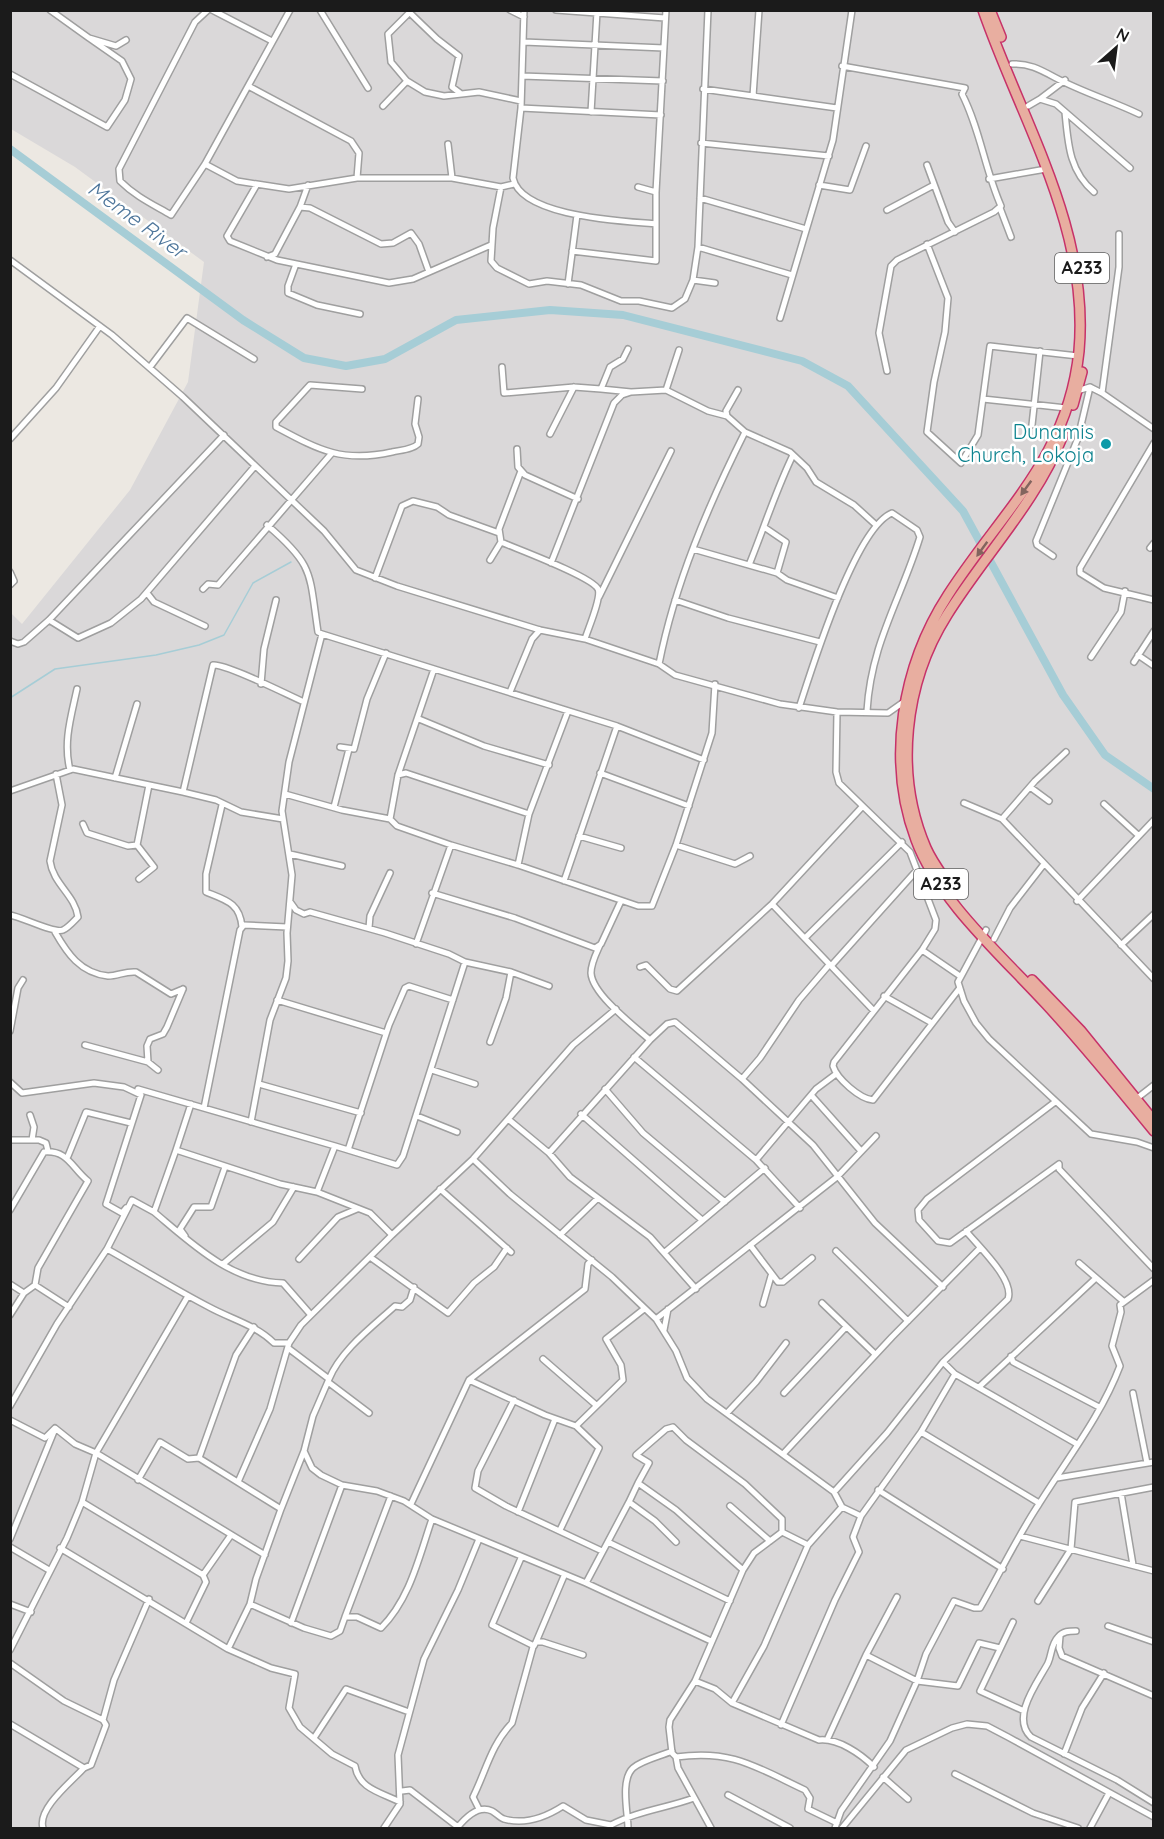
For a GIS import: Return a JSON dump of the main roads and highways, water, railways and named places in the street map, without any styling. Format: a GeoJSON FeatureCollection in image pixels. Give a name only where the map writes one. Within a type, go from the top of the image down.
{"type":"FeatureCollection","features":[{"type":"Feature","properties":{"kind":"highway","name":"A233"},"geometry":{"type":"LineString","coordinates":[[987,12],[1012,64],[1067,209],[1086,318],[1084,350],[1077,391],[1067,426],[1052,463],[1012,525],[963,582],[925,658],[910,713],[907,752],[915,813],[927,851],[984,933],[994,939],[1081,1031],[1154,1121]]}},
{"type":"Feature","properties":{"kind":"highway","name":"A233"},"geometry":{"type":"LineString","coordinates":[[987,12],[1046,169],[1079,271],[1078,356],[1066,408],[1046,459],[931,626],[918,656],[906,700],[901,753],[903,785],[916,842],[930,868],[951,898],[1077,1037],[1154,1131]]}},
{"type":"Feature","properties":{"kind":"waterway","name":"Meme River"},"geometry":{"type":"LineString","coordinates":[[10,149],[243,320],[304,358],[346,366],[385,359],[456,320],[550,310],[623,315],[802,361],[848,386],[963,511],[1063,695],[1105,755],[1154,789]]}},
{"type":"Feature","properties":{"kind":"waterway"},"geometry":{"type":"LineString","coordinates":[[10,698],[55,669],[156,655],[199,645],[224,635],[253,583],[291,562]]}},
{"type":"Feature","properties":{"kind":"place","name":"Dunamis Church, Lokoja"},"geometry":{"type":"Point","coordinates":[1106,444]}}]}
